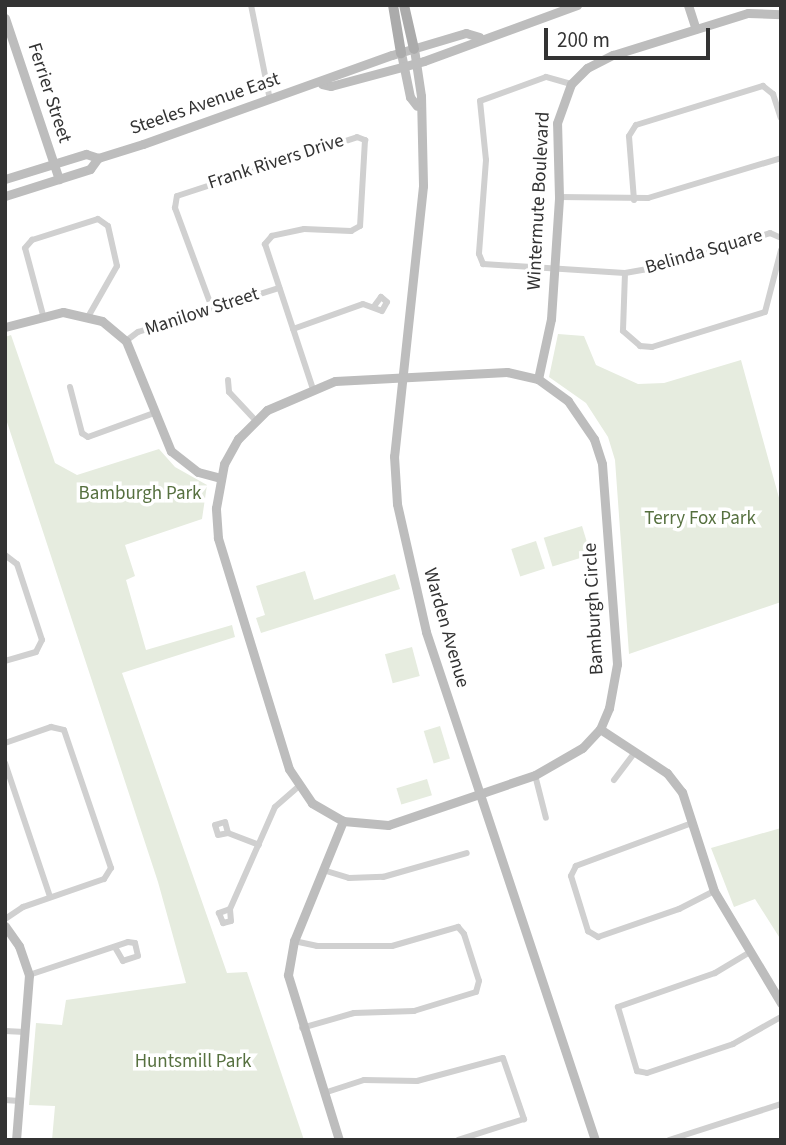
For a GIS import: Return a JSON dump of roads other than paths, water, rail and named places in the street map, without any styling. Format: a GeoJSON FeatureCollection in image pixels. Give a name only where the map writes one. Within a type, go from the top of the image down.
{"type":"FeatureCollection","features":[{"type":"Feature","properties":{"kind":"main road","name":"Warden Avenue"},"geometry":{"type":"LineString","coordinates":[[393,5],[401,53]]}},
{"type":"Feature","properties":{"kind":"main road","name":"Warden Avenue"},"geometry":{"type":"LineString","coordinates":[[404,5],[414,49]]}},
{"type":"Feature","properties":{"kind":"street"},"geometry":{"type":"LineString","coordinates":[[251,5],[270,100]]}},
{"type":"Feature","properties":{"kind":"street","name":"Steeles Avenue East"},"geometry":{"type":"LineString","coordinates":[[322,84],[331,86],[416,63],[469,46],[479,37],[577,5]]}},
{"type":"Feature","properties":{"kind":"street"},"geometry":{"type":"LineString","coordinates":[[688,5],[696,29]]}},
{"type":"Feature","properties":{"kind":"street"},"geometry":{"type":"LineString","coordinates":[[571,84],[605,58],[748,13],[781,14]]}},
{"type":"Feature","properties":{"kind":"street","name":"Ferrier Street"},"geometry":{"type":"LineString","coordinates":[[5,18],[59,179]]}},
{"type":"Feature","properties":{"kind":"street","name":"Steeles Avenue East"},"geometry":{"type":"LineString","coordinates":[[5,180],[86,155],[98,158],[322,84],[342,71],[466,33],[479,37]]}},
{"type":"Feature","properties":{"kind":"street","name":"Warden Avenue"},"geometry":{"type":"LineString","coordinates":[[414,49],[421,213],[394,456],[397,504],[426,632],[594,1140]]}},
{"type":"Feature","properties":{"kind":"street","name":"Warden Avenue"},"geometry":{"type":"LineString","coordinates":[[401,53],[410,97],[418,106]]}},
{"type":"Feature","properties":{"kind":"street","name":"Belinda Square"},"geometry":{"type":"LineString","coordinates":[[571,84],[558,78],[542,78],[489,94],[478,105],[486,172],[480,260],[490,267],[625,273],[670,265],[770,233],[781,238]]}},
{"type":"Feature","properties":{"kind":"street","name":"Wintermute Boulevard"},"geometry":{"type":"LineString","coordinates":[[538,379],[548,345],[554,269],[559,197],[557,123],[571,84]]}},
{"type":"Feature","properties":{"kind":"street"},"geometry":{"type":"LineString","coordinates":[[634,200],[629,136],[636,125],[762,86],[772,94],[781,118]]}},
{"type":"Feature","properties":{"kind":"street","name":"Frank Rivers Drive"},"geometry":{"type":"LineString","coordinates":[[212,308],[175,208],[177,197],[357,137],[365,141],[360,226],[351,231],[304,229],[269,237],[265,247],[313,389]]}},
{"type":"Feature","properties":{"kind":"street","name":"Steeles Avenue East"},"geometry":{"type":"LineString","coordinates":[[5,196],[90,169],[98,158]]}},
{"type":"Feature","properties":{"kind":"street"},"geometry":{"type":"LineString","coordinates":[[559,197],[634,200],[781,158]]}},
{"type":"Feature","properties":{"kind":"street"},"geometry":{"type":"LineString","coordinates":[[43,315],[25,248],[32,240],[99,219],[108,226],[117,266],[89,315]]}},
{"type":"Feature","properties":{"kind":"street","name":"Belinda Square"},"geometry":{"type":"LineString","coordinates":[[625,273],[623,331],[639,346],[652,347],[765,312],[781,250]]}},
{"type":"Feature","properties":{"kind":"street","name":"Manilow Street"},"geometry":{"type":"LineString","coordinates":[[126,341],[138,332],[279,288]]}},
{"type":"Feature","properties":{"kind":"street"},"geometry":{"type":"LineString","coordinates":[[293,329],[355,306],[375,305]]}},
{"type":"Feature","properties":{"kind":"street"},"geometry":{"type":"LineString","coordinates":[[5,327],[43,315],[89,315],[126,341],[165,441],[180,460],[198,472],[220,478]]}},
{"type":"Feature","properties":{"kind":"street","name":"Bamburgh Circle"},"geometry":{"type":"LineString","coordinates":[[507,372],[538,379],[568,401],[593,436],[602,464],[617,664],[613,698],[600,729],[566,760],[535,775],[388,825],[343,821],[322,812],[298,787],[218,538],[215,509],[220,478],[233,447],[255,420],[278,402],[351,378],[507,372]]}},
{"type":"Feature","properties":{"kind":"street"},"geometry":{"type":"LineString","coordinates":[[228,380],[229,392],[255,420]]}},
{"type":"Feature","properties":{"kind":"street"},"geometry":{"type":"LineString","coordinates":[[70,387],[82,433],[88,437],[154,413]]}},
{"type":"Feature","properties":{"kind":"street"},"geometry":{"type":"LineString","coordinates":[[5,555],[17,564],[42,639],[36,652],[5,661]]}},
{"type":"Feature","properties":{"kind":"street"},"geometry":{"type":"LineString","coordinates":[[5,743],[51,727],[64,730],[109,860],[107,877],[19,908],[5,919]]}},
{"type":"Feature","properties":{"kind":"street"},"geometry":{"type":"LineString","coordinates":[[600,729],[673,780],[692,823],[714,891],[781,1003]]}},
{"type":"Feature","properties":{"kind":"street"},"geometry":{"type":"LineString","coordinates":[[614,780],[635,752]]}},
{"type":"Feature","properties":{"kind":"street"},"geometry":{"type":"LineString","coordinates":[[5,763],[50,897]]}},
{"type":"Feature","properties":{"kind":"street"},"geometry":{"type":"LineString","coordinates":[[535,775],[546,818]]}},
{"type":"Feature","properties":{"kind":"street"},"geometry":{"type":"LineString","coordinates":[[230,909],[277,804],[298,787]]}},
{"type":"Feature","properties":{"kind":"street"},"geometry":{"type":"LineString","coordinates":[[339,1140],[302,1028],[288,975],[294,941],[343,821]]}},
{"type":"Feature","properties":{"kind":"street"},"geometry":{"type":"LineString","coordinates":[[692,823],[576,866],[571,876],[588,932],[598,937],[680,909],[714,891]]}},
{"type":"Feature","properties":{"kind":"street"},"geometry":{"type":"LineString","coordinates":[[228,833],[259,845]]}},
{"type":"Feature","properties":{"kind":"street"},"geometry":{"type":"LineString","coordinates":[[323,870],[349,878],[383,877],[467,853]]}},
{"type":"Feature","properties":{"kind":"street"},"geometry":{"type":"LineString","coordinates":[[5,926],[19,946],[29,975],[16,1140]]}},
{"type":"Feature","properties":{"kind":"street"},"geometry":{"type":"LineString","coordinates":[[294,941],[317,946],[392,946],[458,928],[464,934],[479,981],[476,992],[414,1011],[340,1015],[302,1028]]}},
{"type":"Feature","properties":{"kind":"street"},"geometry":{"type":"LineString","coordinates":[[29,975],[115,947]]}},
{"type":"Feature","properties":{"kind":"street"},"geometry":{"type":"LineString","coordinates":[[750,952],[715,973],[618,1007],[637,1071],[647,1073],[733,1044],[781,1017]]}},
{"type":"Feature","properties":{"kind":"street"},"geometry":{"type":"LineString","coordinates":[[5,1031],[26,1032]]}},
{"type":"Feature","properties":{"kind":"street"},"geometry":{"type":"LineString","coordinates":[[324,1093],[364,1080],[417,1081],[503,1058],[524,1119],[458,1140]]}},
{"type":"Feature","properties":{"kind":"street"},"geometry":{"type":"LineString","coordinates":[[5,1100],[19,1101]]}},
{"type":"Feature","properties":{"kind":"street"},"geometry":{"type":"LineString","coordinates":[[669,1140],[781,1104]]}},
{"type":"Feature","properties":{"kind":"park label","name":"Bamburgh Park"},"geometry":{"type":"Point","coordinates":[140,494]}},
{"type":"Feature","properties":{"kind":"park label","name":"Terry Fox Park"},"geometry":{"type":"Point","coordinates":[700,519]}},
{"type":"Feature","properties":{"kind":"park label","name":"Huntsmill Park"},"geometry":{"type":"Point","coordinates":[193,1062]}}]}
